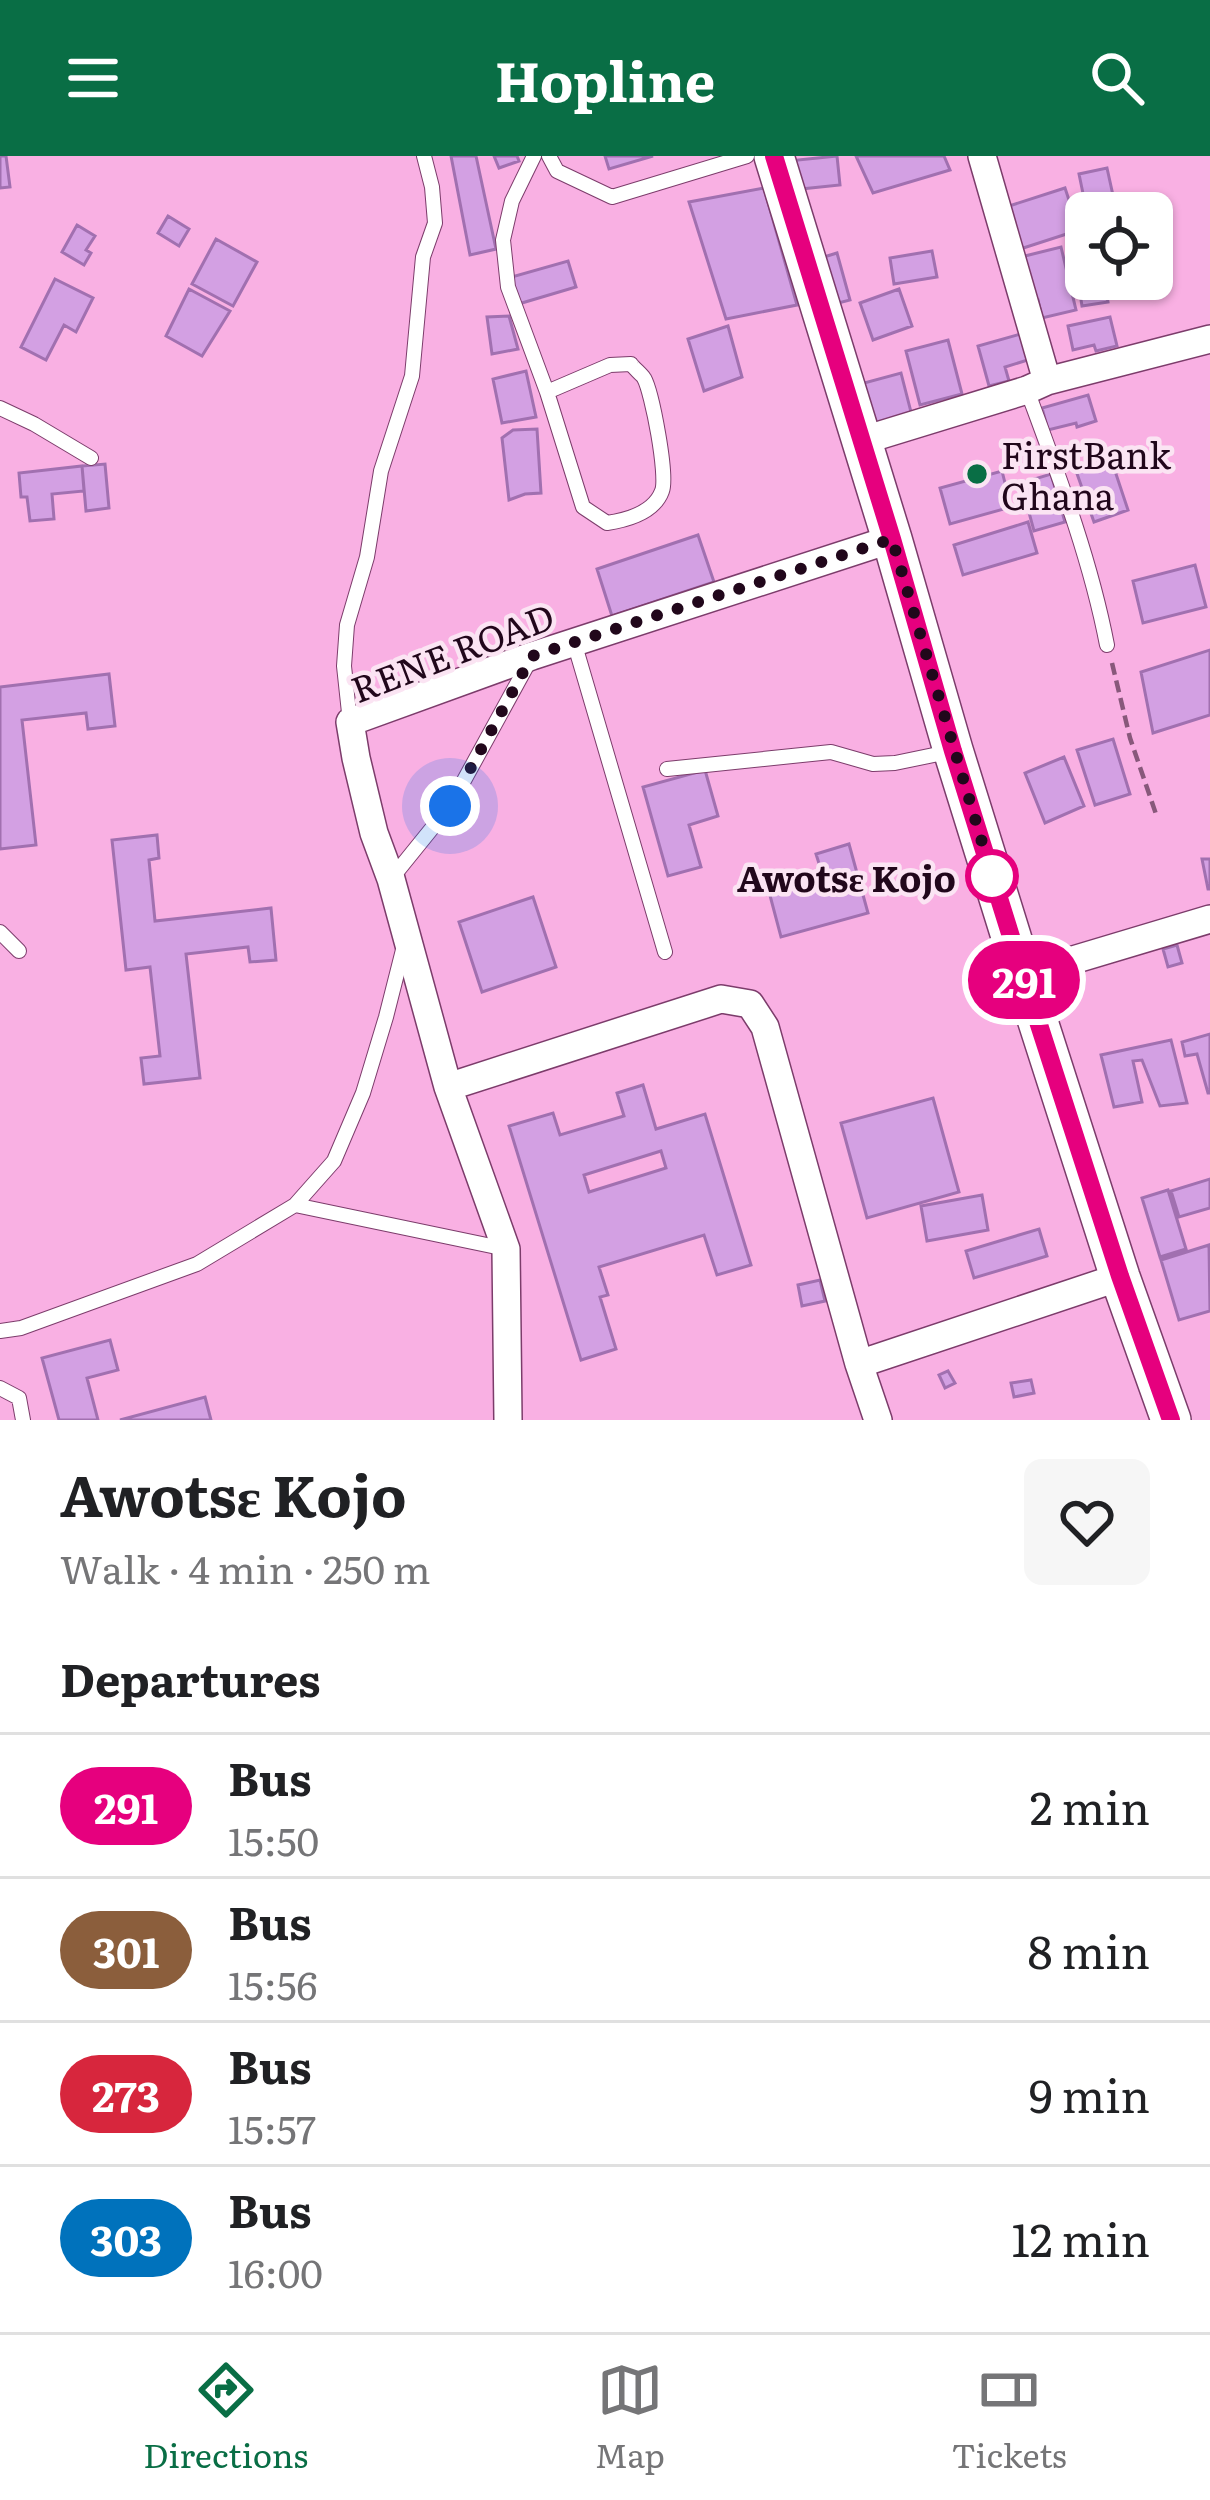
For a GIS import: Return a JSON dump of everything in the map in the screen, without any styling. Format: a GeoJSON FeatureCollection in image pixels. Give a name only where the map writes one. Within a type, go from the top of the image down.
{"type":"FeatureCollection","features":[{"type":"Feature","properties":{"kind":"main road"},"geometry":{"type":"LineString","coordinates":[[774,156],[1023,975],[1171,1420]]}},
{"type":"Feature","properties":{"kind":"street"},"geometry":{"type":"LineString","coordinates":[[982,156],[1037,386]]}},
{"type":"Feature","properties":{"kind":"street"},"geometry":{"type":"LineString","coordinates":[[861,441],[1210,339]]}},
{"type":"Feature","properties":{"kind":"street","name":"RENE ROAD"},"geometry":{"type":"LineString","coordinates":[[508,1420],[506,1249],[448,1087],[374,833],[350,722],[532,656],[892,539]]}},
{"type":"Feature","properties":{"kind":"street"},"geometry":{"type":"LineString","coordinates":[[1023,975],[1210,920]]}},
{"type":"Feature","properties":{"kind":"street"},"geometry":{"type":"LineString","coordinates":[[448,1087],[722,999],[750,1004],[766,1027],[878,1420]]}},
{"type":"Feature","properties":{"kind":"street"},"geometry":{"type":"LineString","coordinates":[[859,1364],[1120,1276]]}},
{"type":"Feature","properties":{"kind":"lane"},"geometry":{"type":"LineString","coordinates":[[350,722],[344,666],[347,625],[367,557],[381,471],[412,376],[423,257],[435,223],[424,156]]}},
{"type":"Feature","properties":{"kind":"lane"},"geometry":{"type":"LineString","coordinates":[[534,156],[512,201],[503,240],[508,287],[583,507],[607,523],[631,520],[653,504],[663,490],[664,464],[644,377],[631,364],[610,365],[547,392]]}},
{"type":"Feature","properties":{"kind":"lane"},"geometry":{"type":"LineString","coordinates":[[548,156],[557,171],[612,197],[747,156]]}},
{"type":"Feature","properties":{"kind":"lane"},"geometry":{"type":"LineString","coordinates":[[1037,386],[1098,596],[1107,646]]}},
{"type":"Feature","properties":{"kind":"lane"},"geometry":{"type":"LineString","coordinates":[[0,408],[91,458]]}},
{"type":"Feature","properties":{"kind":"lane"},"geometry":{"type":"LineString","coordinates":[[574,643],[665,952]]}},
{"type":"Feature","properties":{"kind":"lane"},"geometry":{"type":"LineString","coordinates":[[391,880],[450,806],[532,656]]}},
{"type":"Feature","properties":{"kind":"lane"},"geometry":{"type":"LineString","coordinates":[[668,769],[831,752],[873,764],[896,764],[953,751]]}},
{"type":"Feature","properties":{"kind":"lane"},"geometry":{"type":"LineString","coordinates":[[0,932],[19,951]]}},
{"type":"Feature","properties":{"kind":"lane"},"geometry":{"type":"LineString","coordinates":[[0,1331],[21,1328],[197,1264],[295,1204],[334,1161],[363,1093],[406,937]]}},
{"type":"Feature","properties":{"kind":"lane"},"geometry":{"type":"LineString","coordinates":[[295,1204],[506,1249]]}},
{"type":"Feature","properties":{"kind":"lane"},"geometry":{"type":"LineString","coordinates":[[0,1388],[19,1398],[23,1420]]}},
{"type":"Feature","properties":{"kind":"path"},"geometry":{"type":"LineString","coordinates":[[1107,646],[1157,818]]}},
{"type":"Feature","properties":{"kind":"building"},"geometry":{"type":"Polygon","coordinates":[[[0,156],[6,156],[10,187],[0,188],[0,156]]]}},
{"type":"Feature","properties":{"kind":"building"},"geometry":{"type":"Polygon","coordinates":[[[451,156],[476,156],[496,249],[470,255],[451,156]]]}},
{"type":"Feature","properties":{"kind":"building"},"geometry":{"type":"Polygon","coordinates":[[[494,156],[517,156],[519,161],[499,168],[494,156]]]}},
{"type":"Feature","properties":{"kind":"building"},"geometry":{"type":"Polygon","coordinates":[[[605,156],[653,156],[609,169],[605,156]]]}},
{"type":"Feature","properties":{"kind":"building"},"geometry":{"type":"Polygon","coordinates":[[[837,156],[840,185],[791,190],[788,161],[837,156]]]}},
{"type":"Feature","properties":{"kind":"building"},"geometry":{"type":"Polygon","coordinates":[[[856,156],[944,156],[950,170],[873,193],[856,156]]]}},
{"type":"Feature","properties":{"kind":"building"},"geometry":{"type":"Polygon","coordinates":[[[1107,168],[1112,192],[1083,192],[1079,174],[1107,168]]]}},
{"type":"Feature","properties":{"kind":"building"},"geometry":{"type":"Polygon","coordinates":[[[764,188],[797,305],[726,319],[689,202],[764,188]]]}},
{"type":"Feature","properties":{"kind":"building"},"geometry":{"type":"Polygon","coordinates":[[[1065,188],[1065,235],[1014,251],[1009,206],[1065,188]]]}},
{"type":"Feature","properties":{"kind":"building"},"geometry":{"type":"Polygon","coordinates":[[[168,216],[189,229],[179,246],[158,233],[168,216]]]}},
{"type":"Feature","properties":{"kind":"building"},"geometry":{"type":"Polygon","coordinates":[[[77,225],[95,236],[84,265],[62,252],[77,225]]]}},
{"type":"Feature","properties":{"kind":"building"},"geometry":{"type":"Polygon","coordinates":[[[216,239],[257,262],[233,306],[192,284],[216,239]]]}},
{"type":"Feature","properties":{"kind":"building"},"geometry":{"type":"Polygon","coordinates":[[[1061,247],[1065,300],[1074,300],[1076,310],[1042,318],[1038,300],[1026,303],[1025,256],[1061,247]]]}},
{"type":"Feature","properties":{"kind":"building"},"geometry":{"type":"Polygon","coordinates":[[[932,251],[937,277],[894,284],[890,258],[932,251]]]}},
{"type":"Feature","properties":{"kind":"building"},"geometry":{"type":"Polygon","coordinates":[[[837,253],[850,300],[827,306],[814,260],[837,253]]]}},
{"type":"Feature","properties":{"kind":"building"},"geometry":{"type":"Polygon","coordinates":[[[568,261],[576,287],[515,305],[508,278],[568,261]]]}},
{"type":"Feature","properties":{"kind":"building"},"geometry":{"type":"Polygon","coordinates":[[[55,279],[93,298],[76,332],[64,325],[46,360],[21,347],[55,279]]]}},
{"type":"Feature","properties":{"kind":"building"},"geometry":{"type":"Polygon","coordinates":[[[189,289],[230,311],[202,356],[166,336],[189,289]]]}},
{"type":"Feature","properties":{"kind":"building"},"geometry":{"type":"Polygon","coordinates":[[[899,289],[912,326],[873,340],[860,303],[899,289]]]}},
{"type":"Feature","properties":{"kind":"building"},"geometry":{"type":"Polygon","coordinates":[[[1081,300],[1108,300],[1108,302],[1082,306],[1081,300]]]}},
{"type":"Feature","properties":{"kind":"building"},"geometry":{"type":"Polygon","coordinates":[[[509,316],[518,349],[492,354],[487,317],[509,316]]]}},
{"type":"Feature","properties":{"kind":"building"},"geometry":{"type":"Polygon","coordinates":[[[1110,317],[1117,346],[1073,350],[1068,326],[1110,317]]]}},
{"type":"Feature","properties":{"kind":"building"},"geometry":{"type":"Polygon","coordinates":[[[728,326],[742,377],[704,391],[688,339],[728,326]]]}},
{"type":"Feature","properties":{"kind":"building"},"geometry":{"type":"Polygon","coordinates":[[[1024,333],[1031,359],[1005,367],[1009,381],[989,386],[978,346],[1024,333]]]}},
{"type":"Feature","properties":{"kind":"building"},"geometry":{"type":"Polygon","coordinates":[[[948,340],[962,394],[920,405],[906,351],[948,340]]]}},
{"type":"Feature","properties":{"kind":"building"},"geometry":{"type":"Polygon","coordinates":[[[526,371],[536,417],[502,423],[493,379],[526,371]]]}},
{"type":"Feature","properties":{"kind":"building"},"geometry":{"type":"Polygon","coordinates":[[[901,373],[912,416],[875,426],[864,383],[901,373]]]}},
{"type":"Feature","properties":{"kind":"building"},"geometry":{"type":"Polygon","coordinates":[[[1088,395],[1096,421],[1048,430],[1042,408],[1088,395]]]}},
{"type":"Feature","properties":{"kind":"building"},"geometry":{"type":"Polygon","coordinates":[[[537,429],[541,493],[509,500],[502,438],[513,430],[537,429]]]}},
{"type":"Feature","properties":{"kind":"building"},"geometry":{"type":"Polygon","coordinates":[[[1130,450],[1135,464],[1115,471],[1128,510],[1094,522],[1075,468],[1130,450]]]}},
{"type":"Feature","properties":{"kind":"building"},"geometry":{"type":"Polygon","coordinates":[[[105,464],[109,508],[86,511],[82,466],[105,464]]]}},
{"type":"Feature","properties":{"kind":"building"},"geometry":{"type":"Polygon","coordinates":[[[82,466],[84,491],[52,494],[54,519],[30,521],[19,473],[82,466]]]}},
{"type":"Feature","properties":{"kind":"building"},"geometry":{"type":"Polygon","coordinates":[[[1002,471],[1011,507],[950,524],[940,488],[1002,471]]]}},
{"type":"Feature","properties":{"kind":"building"},"geometry":{"type":"Polygon","coordinates":[[[1051,474],[1065,522],[1034,531],[1021,483],[1051,474]]]}},
{"type":"Feature","properties":{"kind":"building"},"geometry":{"type":"Polygon","coordinates":[[[1028,522],[1037,553],[963,575],[954,545],[1028,522]]]}},
{"type":"Feature","properties":{"kind":"building"},"geometry":{"type":"Polygon","coordinates":[[[698,535],[714,582],[612,616],[597,569],[698,535]]]}},
{"type":"Feature","properties":{"kind":"building"},"geometry":{"type":"Polygon","coordinates":[[[1195,565],[1206,607],[1143,623],[1133,581],[1195,565]]]}},
{"type":"Feature","properties":{"kind":"building"},"geometry":{"type":"Polygon","coordinates":[[[1210,650],[1210,715],[1153,733],[1141,672],[1210,650]]]}},
{"type":"Feature","properties":{"kind":"building"},"geometry":{"type":"Polygon","coordinates":[[[109,674],[115,726],[88,729],[86,713],[22,720],[36,845],[0,849],[0,687],[109,674]]]}},
{"type":"Feature","properties":{"kind":"building"},"geometry":{"type":"Polygon","coordinates":[[[1113,739],[1130,794],[1095,805],[1077,750],[1113,739]]]}},
{"type":"Feature","properties":{"kind":"building"},"geometry":{"type":"Polygon","coordinates":[[[1064,757],[1084,806],[1045,823],[1025,773],[1064,757]]]}},
{"type":"Feature","properties":{"kind":"building"},"geometry":{"type":"Polygon","coordinates":[[[705,770],[718,816],[689,825],[701,867],[668,876],[643,787],[705,770]]]}},
{"type":"Feature","properties":{"kind":"building"},"geometry":{"type":"Polygon","coordinates":[[[157,835],[159,858],[149,860],[155,921],[271,908],[276,960],[250,962],[248,947],[186,954],[200,1078],[144,1084],[141,1058],[160,1056],[150,967],[126,970],[112,840],[157,835]]]}},
{"type":"Feature","properties":{"kind":"building"},"geometry":{"type":"Polygon","coordinates":[[[849,844],[868,913],[781,937],[768,888],[822,873],[816,854],[849,844]]]}},
{"type":"Feature","properties":{"kind":"building"},"geometry":{"type":"Polygon","coordinates":[[[1202,859],[1210,859],[1210,889],[1208,889],[1202,859]]]}},
{"type":"Feature","properties":{"kind":"building"},"geometry":{"type":"Polygon","coordinates":[[[533,897],[556,967],[482,992],[459,922],[533,897]]]}},
{"type":"Feature","properties":{"kind":"building"},"geometry":{"type":"Polygon","coordinates":[[[1177,945],[1182,963],[1168,967],[1163,949],[1177,945]]]}},
{"type":"Feature","properties":{"kind":"building"},"geometry":{"type":"Polygon","coordinates":[[[1210,1034],[1208,1093],[1197,1054],[1185,1056],[1182,1042],[1210,1034]]]}},
{"type":"Feature","properties":{"kind":"building"},"geometry":{"type":"Polygon","coordinates":[[[1171,1040],[1187,1103],[1160,1106],[1142,1060],[1133,1061],[1142,1102],[1114,1107],[1101,1055],[1171,1040]]]}},
{"type":"Feature","properties":{"kind":"building"},"geometry":{"type":"Polygon","coordinates":[[[643,1085],[656,1129],[705,1114],[751,1265],[717,1275],[704,1235],[599,1267],[608,1295],[600,1297],[616,1349],[581,1360],[509,1126],[553,1113],[560,1135],[624,1116],[617,1093],[643,1085]],[[661,1151],[584,1175],[589,1192],[666,1168],[661,1151]]]}},
{"type":"Feature","properties":{"kind":"building"},"geometry":{"type":"Polygon","coordinates":[[[933,1098],[959,1192],[867,1218],[841,1123],[933,1098]]]}},
{"type":"Feature","properties":{"kind":"building"},"geometry":{"type":"Polygon","coordinates":[[[1210,1179],[1210,1208],[1179,1217],[1171,1191],[1210,1179]]]}},
{"type":"Feature","properties":{"kind":"building"},"geometry":{"type":"Polygon","coordinates":[[[1168,1190],[1186,1249],[1160,1257],[1142,1198],[1168,1190]]]}},
{"type":"Feature","properties":{"kind":"building"},"geometry":{"type":"Polygon","coordinates":[[[982,1195],[988,1230],[927,1241],[921,1206],[982,1195]]]}},
{"type":"Feature","properties":{"kind":"building"},"geometry":{"type":"Polygon","coordinates":[[[1039,1229],[1047,1256],[974,1278],[966,1251],[1039,1229]]]}},
{"type":"Feature","properties":{"kind":"building"},"geometry":{"type":"Polygon","coordinates":[[[1209,1245],[1210,1311],[1179,1320],[1161,1260],[1209,1245]]]}},
{"type":"Feature","properties":{"kind":"building"},"geometry":{"type":"Polygon","coordinates":[[[820,1280],[825,1301],[802,1306],[798,1285],[820,1280]]]}},
{"type":"Feature","properties":{"kind":"building"},"geometry":{"type":"Polygon","coordinates":[[[110,1340],[118,1370],[87,1378],[98,1420],[59,1420],[42,1358],[110,1340]]]}},
{"type":"Feature","properties":{"kind":"building"},"geometry":{"type":"Polygon","coordinates":[[[948,1371],[955,1383],[945,1388],[939,1375],[948,1371]]]}},
{"type":"Feature","properties":{"kind":"building"},"geometry":{"type":"Polygon","coordinates":[[[1031,1380],[1034,1393],[1014,1397],[1011,1383],[1031,1380]]]}},
{"type":"Feature","properties":{"kind":"building"},"geometry":{"type":"Polygon","coordinates":[[[205,1397],[211,1420],[120,1420],[205,1397]]]}},
{"type":"Feature","properties":{"kind":"bus line","name":"291"},"geometry":{"type":"LineString","coordinates":[[774,156],[1023,975],[1171,1420]]}},
{"type":"Feature","properties":{"kind":"place","name":"FirstBank Ghana"},"geometry":{"type":"Point","coordinates":[977,474]}},
{"type":"Feature","properties":{"kind":"place","name":"Awotsɛ Kojo"},"geometry":{"type":"Point","coordinates":[992,876]}},
{"type":"Feature","properties":{"kind":"route"},"geometry":{"type":"LineString","coordinates":[[450,806],[532,656],[892,539],[995,886],[992,876]]}}]}
